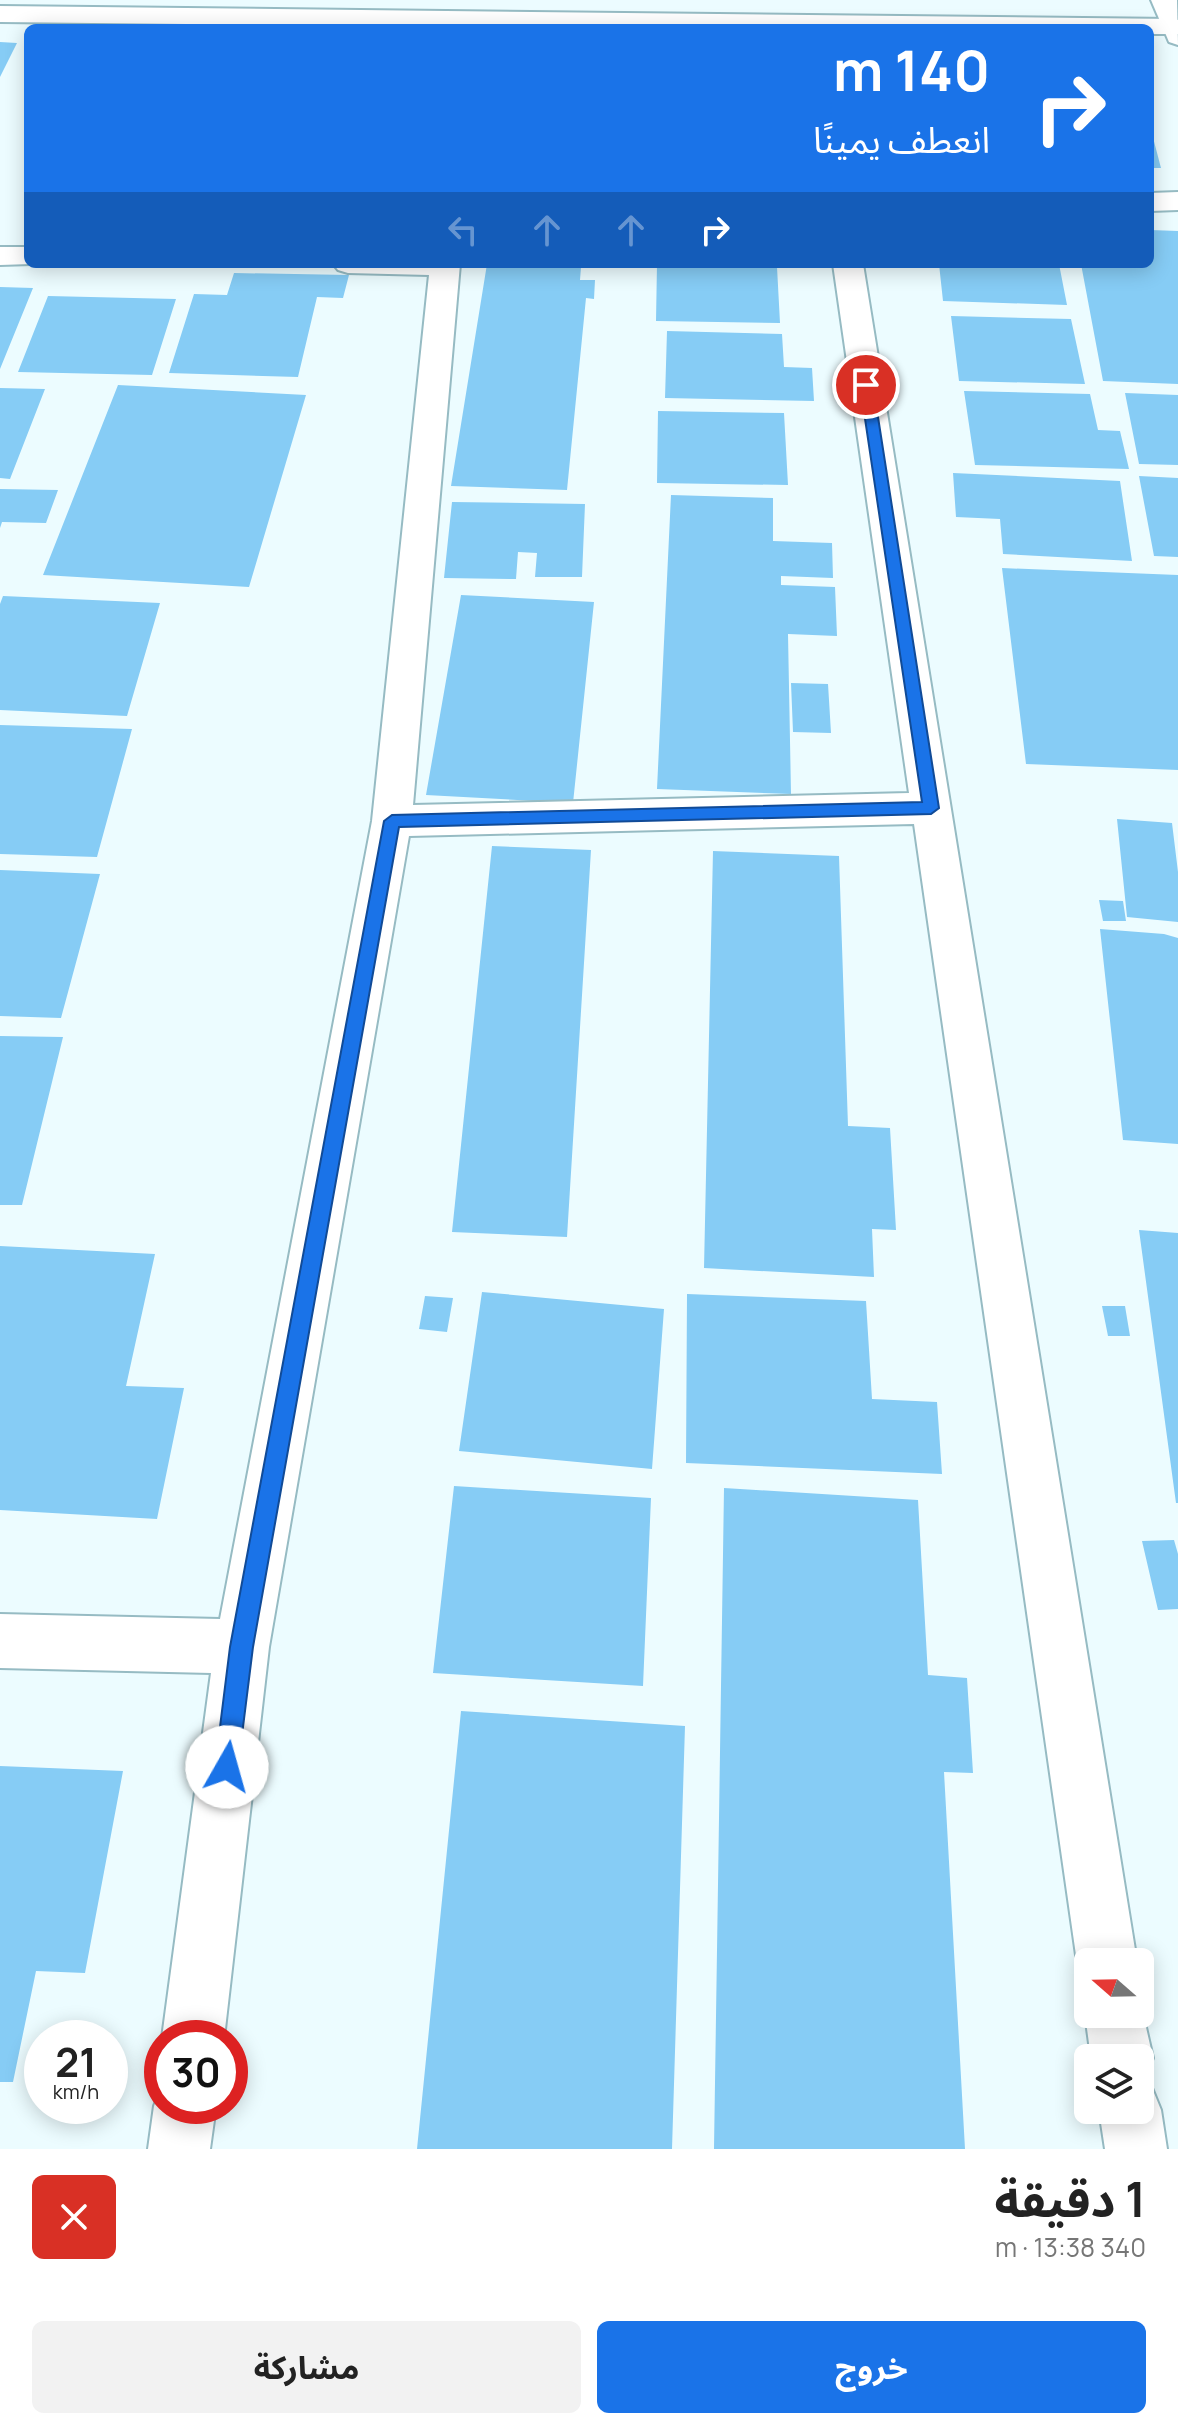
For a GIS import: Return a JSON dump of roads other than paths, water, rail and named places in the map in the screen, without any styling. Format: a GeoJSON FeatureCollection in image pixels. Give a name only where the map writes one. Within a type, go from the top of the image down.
{"type":"FeatureCollection","features":[{"type":"Feature","properties":{"kind":"street"},"geometry":{"type":"LineString","coordinates":[[448,0],[469,16]]}},
{"type":"Feature","properties":{"kind":"street"},"geometry":{"type":"LineString","coordinates":[[1154,32],[1176,32],[1164,0]]}},
{"type":"Feature","properties":{"kind":"street"},"geometry":{"type":"LineString","coordinates":[[0,14],[469,16],[822,24]]}},
{"type":"Feature","properties":{"kind":"street"},"geometry":{"type":"LineString","coordinates":[[1154,202],[1178,201]]}},
{"type":"Feature","properties":{"kind":"street"},"geometry":{"type":"LineString","coordinates":[[0,256],[24,256]]}},
{"type":"Feature","properties":{"kind":"street"},"geometry":{"type":"LineString","coordinates":[[195,2020],[242,1647],[392,821],[445,268]]}},
{"type":"Feature","properties":{"kind":"street"},"geometry":{"type":"LineString","coordinates":[[849,268],[1105,1948]]}},
{"type":"Feature","properties":{"kind":"street"},"geometry":{"type":"LineString","coordinates":[[392,821],[931,808]]}},
{"type":"Feature","properties":{"kind":"street"},"geometry":{"type":"LineString","coordinates":[[0,1641],[242,1647]]}},
{"type":"Feature","properties":{"kind":"street"},"geometry":{"type":"LineString","coordinates":[[179,2149],[182,2124]]}},
{"type":"Feature","properties":{"kind":"street"},"geometry":{"type":"LineString","coordinates":[[1132,2124],[1136,2149]]}}]}
